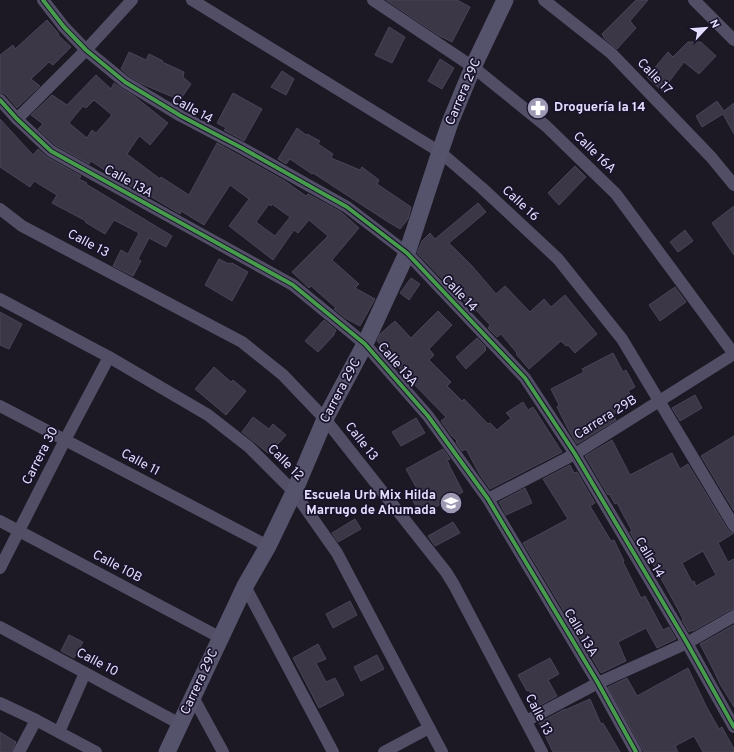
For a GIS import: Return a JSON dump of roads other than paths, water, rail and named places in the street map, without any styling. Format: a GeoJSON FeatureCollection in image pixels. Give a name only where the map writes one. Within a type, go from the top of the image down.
{"type":"FeatureCollection","features":[{"type":"Feature","properties":{"kind":"street","name":"Calle 14"},"geometry":{"type":"LineString","coordinates":[[43,0],[64,27],[86,50],[125,82],[181,116],[242,148],[347,207],[407,253],[525,378],[576,454],[687,643],[734,727]]}},
{"type":"Feature","properties":{"kind":"street"},"geometry":{"type":"LineString","coordinates":[[17,119],[86,50],[132,0]]}},
{"type":"Feature","properties":{"kind":"street","name":"Calle 16"},"geometry":{"type":"LineString","coordinates":[[192,0],[440,152],[482,188],[558,259],[622,339],[734,526]]}},
{"type":"Feature","properties":{"kind":"street","name":"Calle 16A"},"geometry":{"type":"LineString","coordinates":[[374,0],[473,67],[546,126],[616,194],[734,354]]}},
{"type":"Feature","properties":{"kind":"street","name":"Carrera 29C"},"geometry":{"type":"LineString","coordinates":[[167,752],[245,586],[268,546],[294,492],[325,419],[365,344],[407,253],[440,152],[473,67],[505,0]]}},
{"type":"Feature","properties":{"kind":"street","name":"Calle 17"},"geometry":{"type":"LineString","coordinates":[[544,0],[611,53],[711,158],[734,185]]}},
{"type":"Feature","properties":{"kind":"street"},"geometry":{"type":"LineString","coordinates":[[694,0],[734,40]]}},
{"type":"Feature","properties":{"kind":"street","name":"Calle 13A"},"geometry":{"type":"LineString","coordinates":[[0,100],[17,119],[51,150],[293,285],[365,344],[428,416],[488,499],[598,683],[636,752]]}},
{"type":"Feature","properties":{"kind":"street","name":"Calle 13"},"geometry":{"type":"LineString","coordinates":[[0,209],[22,226],[242,342],[283,375],[325,419],[446,572],[542,752]]}},
{"type":"Feature","properties":{"kind":"street","name":"Calle 12"},"geometry":{"type":"LineString","coordinates":[[0,299],[109,357],[208,415],[249,447],[294,492],[337,553],[442,752]]}},
{"type":"Feature","properties":{"kind":"street","name":"Carrera 29B"},"geometry":{"type":"LineString","coordinates":[[488,499],[576,454],[734,354]]}},
{"type":"Feature","properties":{"kind":"street","name":"Carrera 30"},"geometry":{"type":"LineString","coordinates":[[0,568],[109,357]]}},
{"type":"Feature","properties":{"kind":"street","name":"Calle 11"},"geometry":{"type":"LineString","coordinates":[[0,406],[268,546]]}},
{"type":"Feature","properties":{"kind":"street","name":"Calle 10B"},"geometry":{"type":"LineString","coordinates":[[0,521],[221,638]]}},
{"type":"Feature","properties":{"kind":"street"},"geometry":{"type":"LineString","coordinates":[[245,586],[333,752]]}},
{"type":"Feature","properties":{"kind":"street"},"geometry":{"type":"LineString","coordinates":[[526,721],[598,683],[687,643],[734,616]]}},
{"type":"Feature","properties":{"kind":"street","name":"Calle 10"},"geometry":{"type":"LineString","coordinates":[[0,627],[180,724]]}},
{"type":"Feature","properties":{"kind":"street"},"geometry":{"type":"LineString","coordinates":[[59,732],[85,673]]}},
{"type":"Feature","properties":{"kind":"street"},"geometry":{"type":"LineString","coordinates":[[193,697],[222,752]]}},
{"type":"Feature","properties":{"kind":"street"},"geometry":{"type":"LineString","coordinates":[[0,703],[59,732],[90,751]]}},
{"type":"Feature","properties":{"kind":"street"},"geometry":{"type":"LineString","coordinates":[[19,752],[36,720]]}},
{"type":"Feature","properties":{"kind":"street"},"geometry":{"type":"LineString","coordinates":[[384,752],[429,728]]}},
{"type":"Feature","properties":{"kind":"place","name":"Droguería la 14"},"geometry":{"type":"Point","coordinates":[538,108]}},
{"type":"Feature","properties":{"kind":"place","name":"Escuela Urb Mix Hilda Marrugo de Ahumada"},"geometry":{"type":"Point","coordinates":[451,503]}}]}
